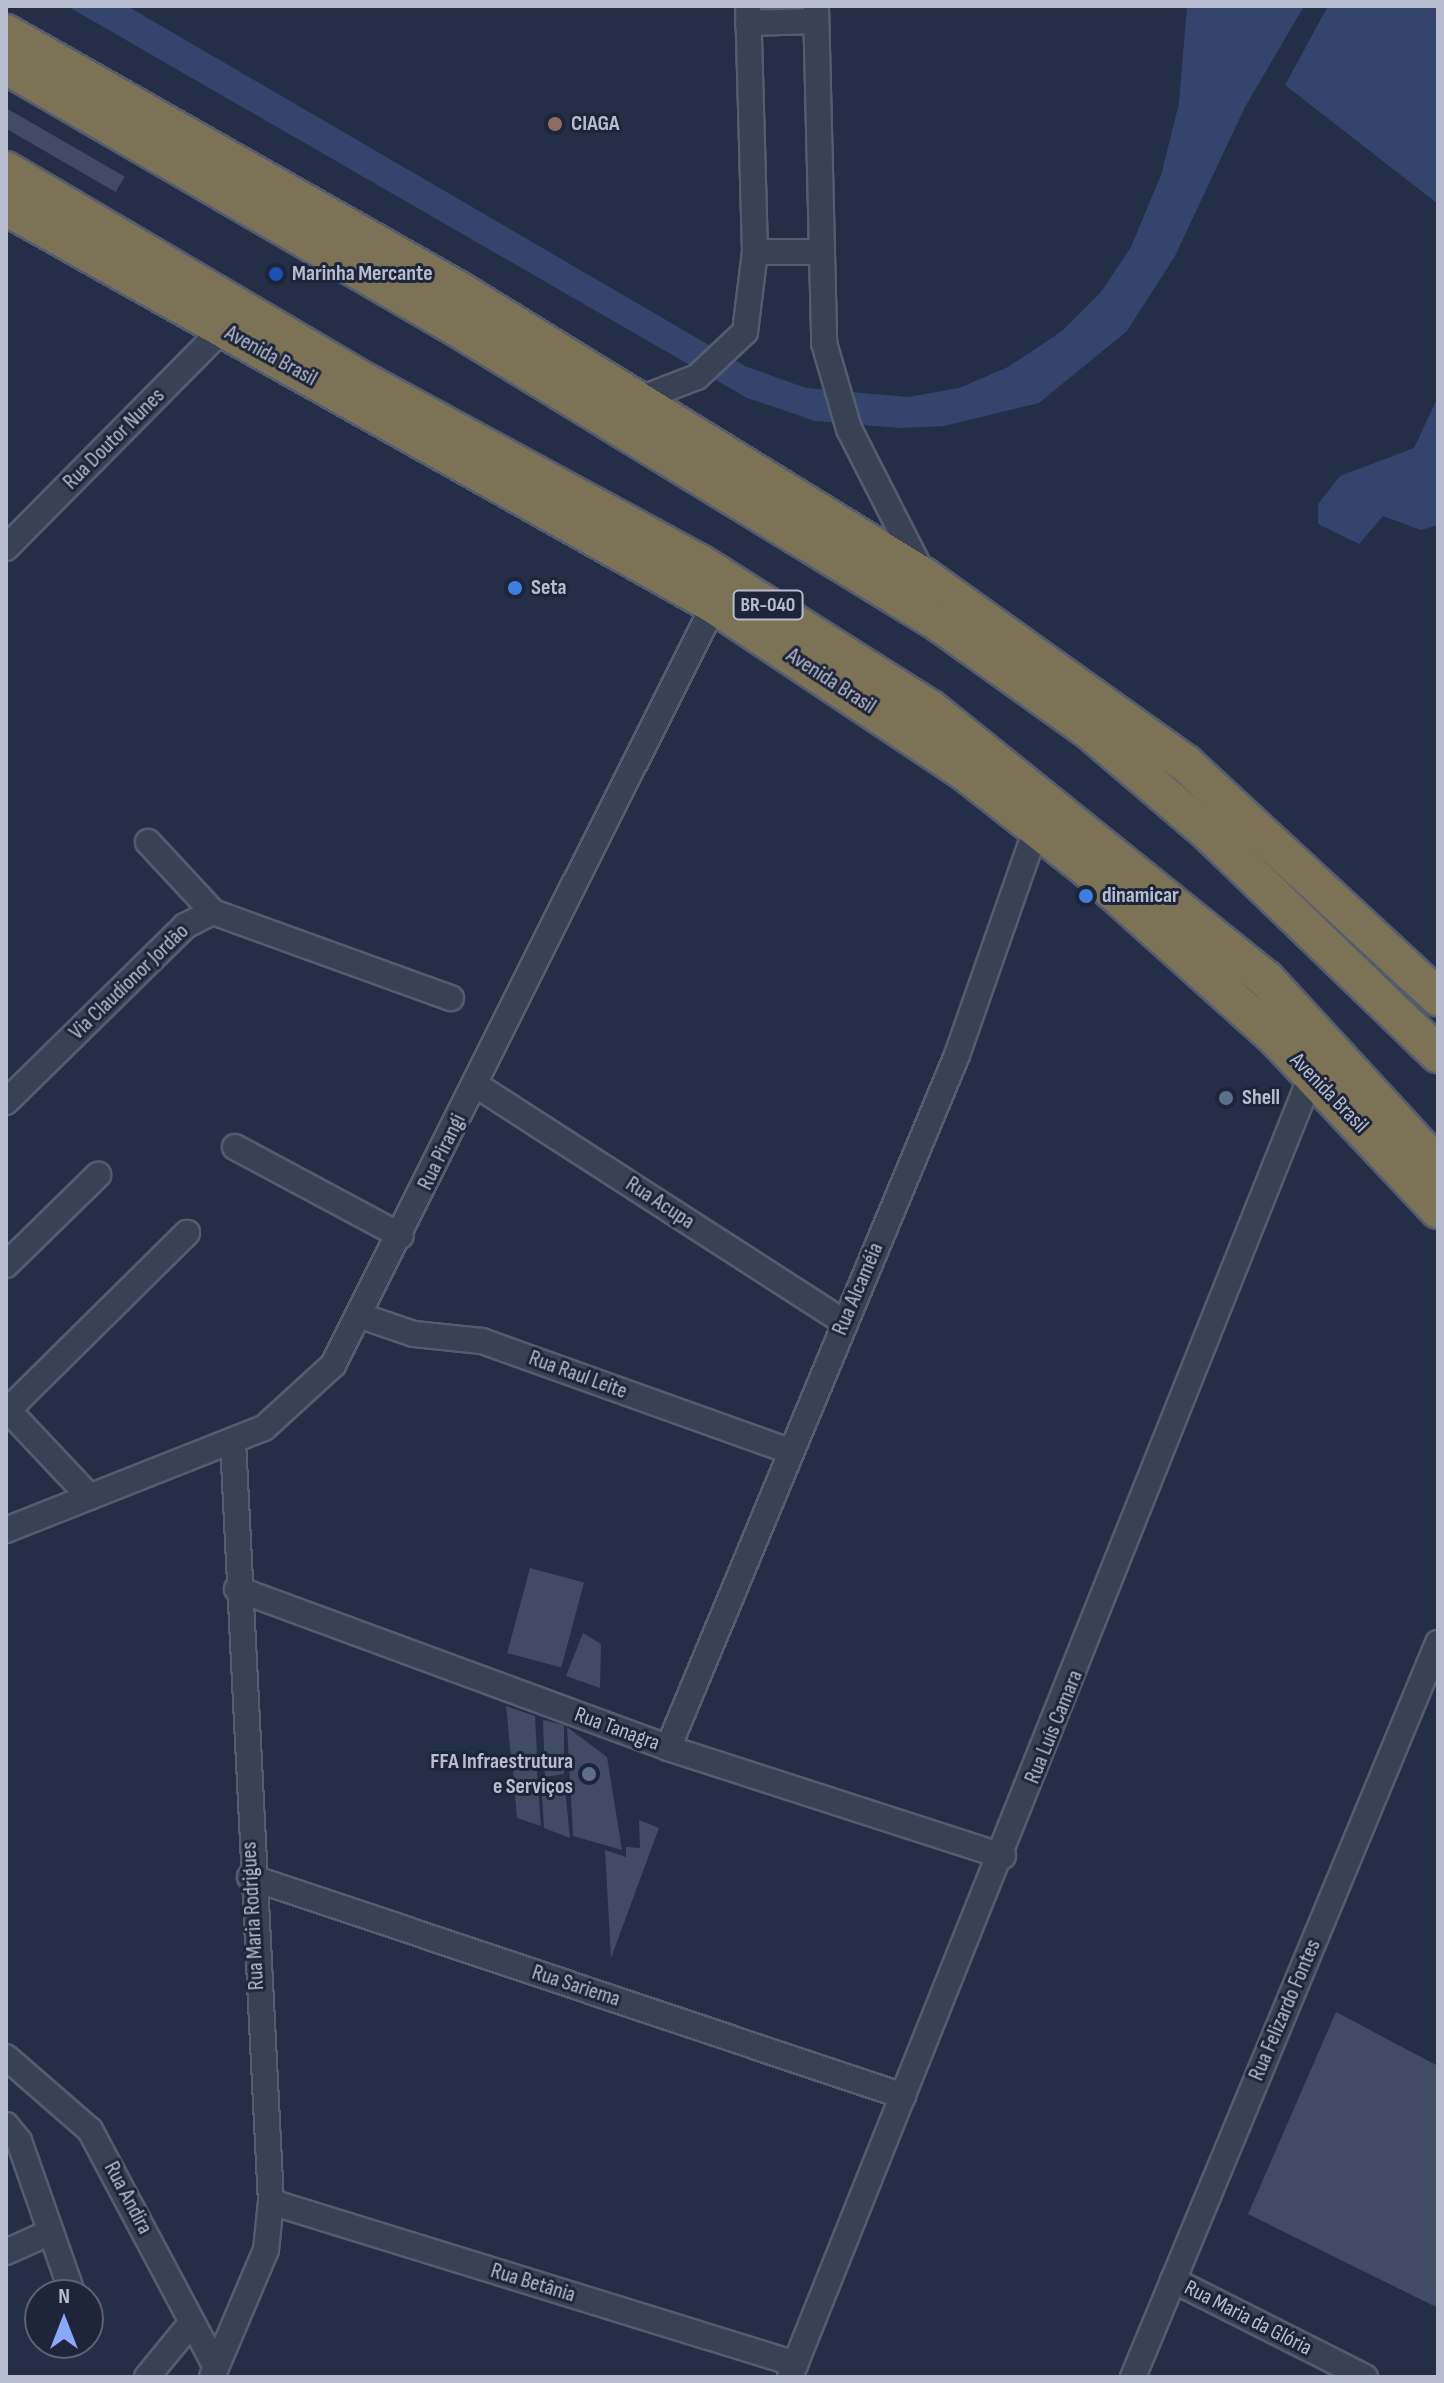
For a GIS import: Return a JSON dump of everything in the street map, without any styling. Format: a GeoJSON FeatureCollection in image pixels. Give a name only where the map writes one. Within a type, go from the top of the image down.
{"type":"FeatureCollection","features":[{"type":"Feature","properties":{"kind":"highway"},"geometry":{"type":"LineString","coordinates":[[6,33],[459,290],[925,577],[1185,763],[1438,997]]}},
{"type":"Feature","properties":{"kind":"highway"},"geometry":{"type":"LineString","coordinates":[[6,66],[447,322],[939,623],[1091,732],[1208,832],[1438,1054]]}},
{"type":"Feature","properties":{"kind":"highway","name":"Avenida Brasil"},"geometry":{"type":"LineString","coordinates":[[6,170],[368,383],[700,563],[931,709],[1266,979],[1438,1166]]}},
{"type":"Feature","properties":{"kind":"highway","name":"Avenida Brasil"},"geometry":{"type":"LineString","coordinates":[[10,215],[223,329],[714,605],[1037,826],[1312,1074],[1438,1210]]}},
{"type":"Feature","properties":{"kind":"highway"},"geometry":{"type":"LineString","coordinates":[[1037,826],[1125,881],[1231,973],[1438,1184]]}},
{"type":"Feature","properties":{"kind":"street"},"geometry":{"type":"LineString","coordinates":[[635,401],[697,377],[745,332],[755,252],[748,14],[816,13],[816,252],[831,370],[849,429],[925,577]]}},
{"type":"Feature","properties":{"kind":"street"},"geometry":{"type":"LineString","coordinates":[[755,252],[816,252]]}},
{"type":"Feature","properties":{"kind":"street","name":"Rua Doutor Nunes"},"geometry":{"type":"LineString","coordinates":[[6,548],[223,329]]}},
{"type":"Feature","properties":{"kind":"street","name":"Rua Pirangi"},"geometry":{"type":"LineString","coordinates":[[6,1530],[233,1442],[315,1390],[361,1316],[714,605]]}},
{"type":"Feature","properties":{"kind":"street","name":"Rua Alcaméia"},"geometry":{"type":"LineString","coordinates":[[668,1748],[957,1055],[1037,826]]}},
{"type":"Feature","properties":{"kind":"street"},"geometry":{"type":"LineString","coordinates":[[148,842],[213,912]]}},
{"type":"Feature","properties":{"kind":"street","name":"Via Claudionor Jordão"},"geometry":{"type":"LineString","coordinates":[[6,1102],[185,926],[213,912],[451,998]]}},
{"type":"Feature","properties":{"kind":"street","name":"Rua Luís Camara"},"geometry":{"type":"LineString","coordinates":[[793,2371],[1003,1856],[1312,1074]]}},
{"type":"Feature","properties":{"kind":"street","name":"Rua Acupa"},"geometry":{"type":"LineString","coordinates":[[476,1085],[844,1322]]}},
{"type":"Feature","properties":{"kind":"street"},"geometry":{"type":"LineString","coordinates":[[235,1147],[401,1236]]}},
{"type":"Feature","properties":{"kind":"street"},"geometry":{"type":"LineString","coordinates":[[6,1265],[98,1175]]}},
{"type":"Feature","properties":{"kind":"street"},"geometry":{"type":"LineString","coordinates":[[90,1497],[7,1409],[187,1233]]}},
{"type":"Feature","properties":{"kind":"street","name":"Rua Raul Leite"},"geometry":{"type":"LineString","coordinates":[[361,1316],[414,1334],[482,1341],[790,1451]]}},
{"type":"Feature","properties":{"kind":"street","name":"Rua Maria Rodrigues"},"geometry":{"type":"LineString","coordinates":[[214,2372],[266,2250],[271,2202],[250,1877],[233,1442]]}},
{"type":"Feature","properties":{"kind":"street","name":"Rua Tanagra"},"geometry":{"type":"LineString","coordinates":[[237,1589],[668,1748],[1003,1856]]}},
{"type":"Feature","properties":{"kind":"street","name":"Rua Felizardo Fontes"},"geometry":{"type":"LineString","coordinates":[[1133,2377],[1438,1643]]}},
{"type":"Feature","properties":{"kind":"street","name":"Rua Sariema"},"geometry":{"type":"LineString","coordinates":[[250,1877],[903,2096]]}},
{"type":"Feature","properties":{"kind":"street","name":"Rua Andira"},"geometry":{"type":"LineString","coordinates":[[6,2057],[90,2130],[192,2322],[214,2372]]}},
{"type":"Feature","properties":{"kind":"street"},"geometry":{"type":"LineString","coordinates":[[6,2125],[19,2141],[67,2279]]}},
{"type":"Feature","properties":{"kind":"street","name":"Rua Betânia"},"geometry":{"type":"LineString","coordinates":[[271,2202],[793,2371]]}},
{"type":"Feature","properties":{"kind":"street"},"geometry":{"type":"LineString","coordinates":[[6,2252],[51,2232]]}},
{"type":"Feature","properties":{"kind":"street","name":"Rua Maria da Glória"},"geometry":{"type":"LineString","coordinates":[[1173,2280],[1365,2377]]}},
{"type":"Feature","properties":{"kind":"street"},"geometry":{"type":"LineString","coordinates":[[147,2377],[192,2322]]}},
{"type":"Feature","properties":{"kind":"water"},"geometry":{"type":"Polygon","coordinates":[[[67,6],[127,6],[745,366],[806,388],[908,397],[959,388],[1008,367],[1062,331],[1101,292],[1131,247],[1161,175],[1179,103],[1187,6],[1304,6],[1245,107],[1175,256],[1127,331],[1039,403],[944,426],[900,428],[815,421],[747,398],[67,6]]]}},
{"type":"Feature","properties":{"kind":"water"},"geometry":{"type":"Polygon","coordinates":[[[1328,6],[1438,6],[1438,204],[1285,85],[1328,6]]]}},
{"type":"Feature","properties":{"kind":"water"},"geometry":{"type":"Polygon","coordinates":[[[1438,397],[1438,525],[1421,530],[1383,516],[1359,544],[1318,524],[1318,504],[1340,476],[1414,448],[1438,397]]]}},
{"type":"Feature","properties":{"kind":"building"},"geometry":{"type":"Polygon","coordinates":[[[6,108],[125,176],[116,192],[6,129],[6,108]]]}},
{"type":"Feature","properties":{"kind":"building"},"geometry":{"type":"Polygon","coordinates":[[[530,1568],[584,1582],[561,1667],[507,1653],[530,1568]]]}},
{"type":"Feature","properties":{"kind":"building"},"geometry":{"type":"Polygon","coordinates":[[[583,1633],[601,1644],[600,1688],[566,1676],[583,1633]]]}},
{"type":"Feature","properties":{"kind":"building"},"geometry":{"type":"Polygon","coordinates":[[[506,1706],[535,1716],[537,1754],[511,1757],[506,1706]]]}},
{"type":"Feature","properties":{"kind":"building"},"geometry":{"type":"Polygon","coordinates":[[[543,1720],[564,1725],[564,1774],[545,1777],[543,1720]]]}},
{"type":"Feature","properties":{"kind":"building","name":"FFA Infraestrutura e Serviços"},"geometry":{"type":"Polygon","coordinates":[[[567,1727],[607,1757],[622,1850],[573,1836],[567,1727]]]}},
{"type":"Feature","properties":{"kind":"building"},"geometry":{"type":"Polygon","coordinates":[[[512,1760],[536,1760],[541,1826],[517,1818],[512,1760]]]}},
{"type":"Feature","properties":{"kind":"building"},"geometry":{"type":"Polygon","coordinates":[[[564,1779],[570,1838],[544,1828],[541,1782],[564,1779]]]}},
{"type":"Feature","properties":{"kind":"building"},"geometry":{"type":"Polygon","coordinates":[[[639,1820],[659,1828],[611,1958],[605,1850],[626,1857],[626,1847],[640,1848],[639,1820]]]}},
{"type":"Feature","properties":{"kind":"building"},"geometry":{"type":"Polygon","coordinates":[[[1336,2012],[1438,2066],[1438,2308],[1248,2214],[1336,2012]]]}},
{"type":"Feature","properties":{"kind":"place","name":"CIAGA"},"geometry":{"type":"Point","coordinates":[555,124]}},
{"type":"Feature","properties":{"kind":"place","name":"Marinha Mercante"},"geometry":{"type":"Point","coordinates":[276,274]}},
{"type":"Feature","properties":{"kind":"place","name":"Seta"},"geometry":{"type":"Point","coordinates":[515,588]}},
{"type":"Feature","properties":{"kind":"place","name":"dinamicar"},"geometry":{"type":"Point","coordinates":[1086,896]}},
{"type":"Feature","properties":{"kind":"place","name":"Shell"},"geometry":{"type":"Point","coordinates":[1226,1098]}},
{"type":"Feature","properties":{"kind":"place","name":"FFA Infraestrutura e Serviços"},"geometry":{"type":"Point","coordinates":[589,1774]}}]}
